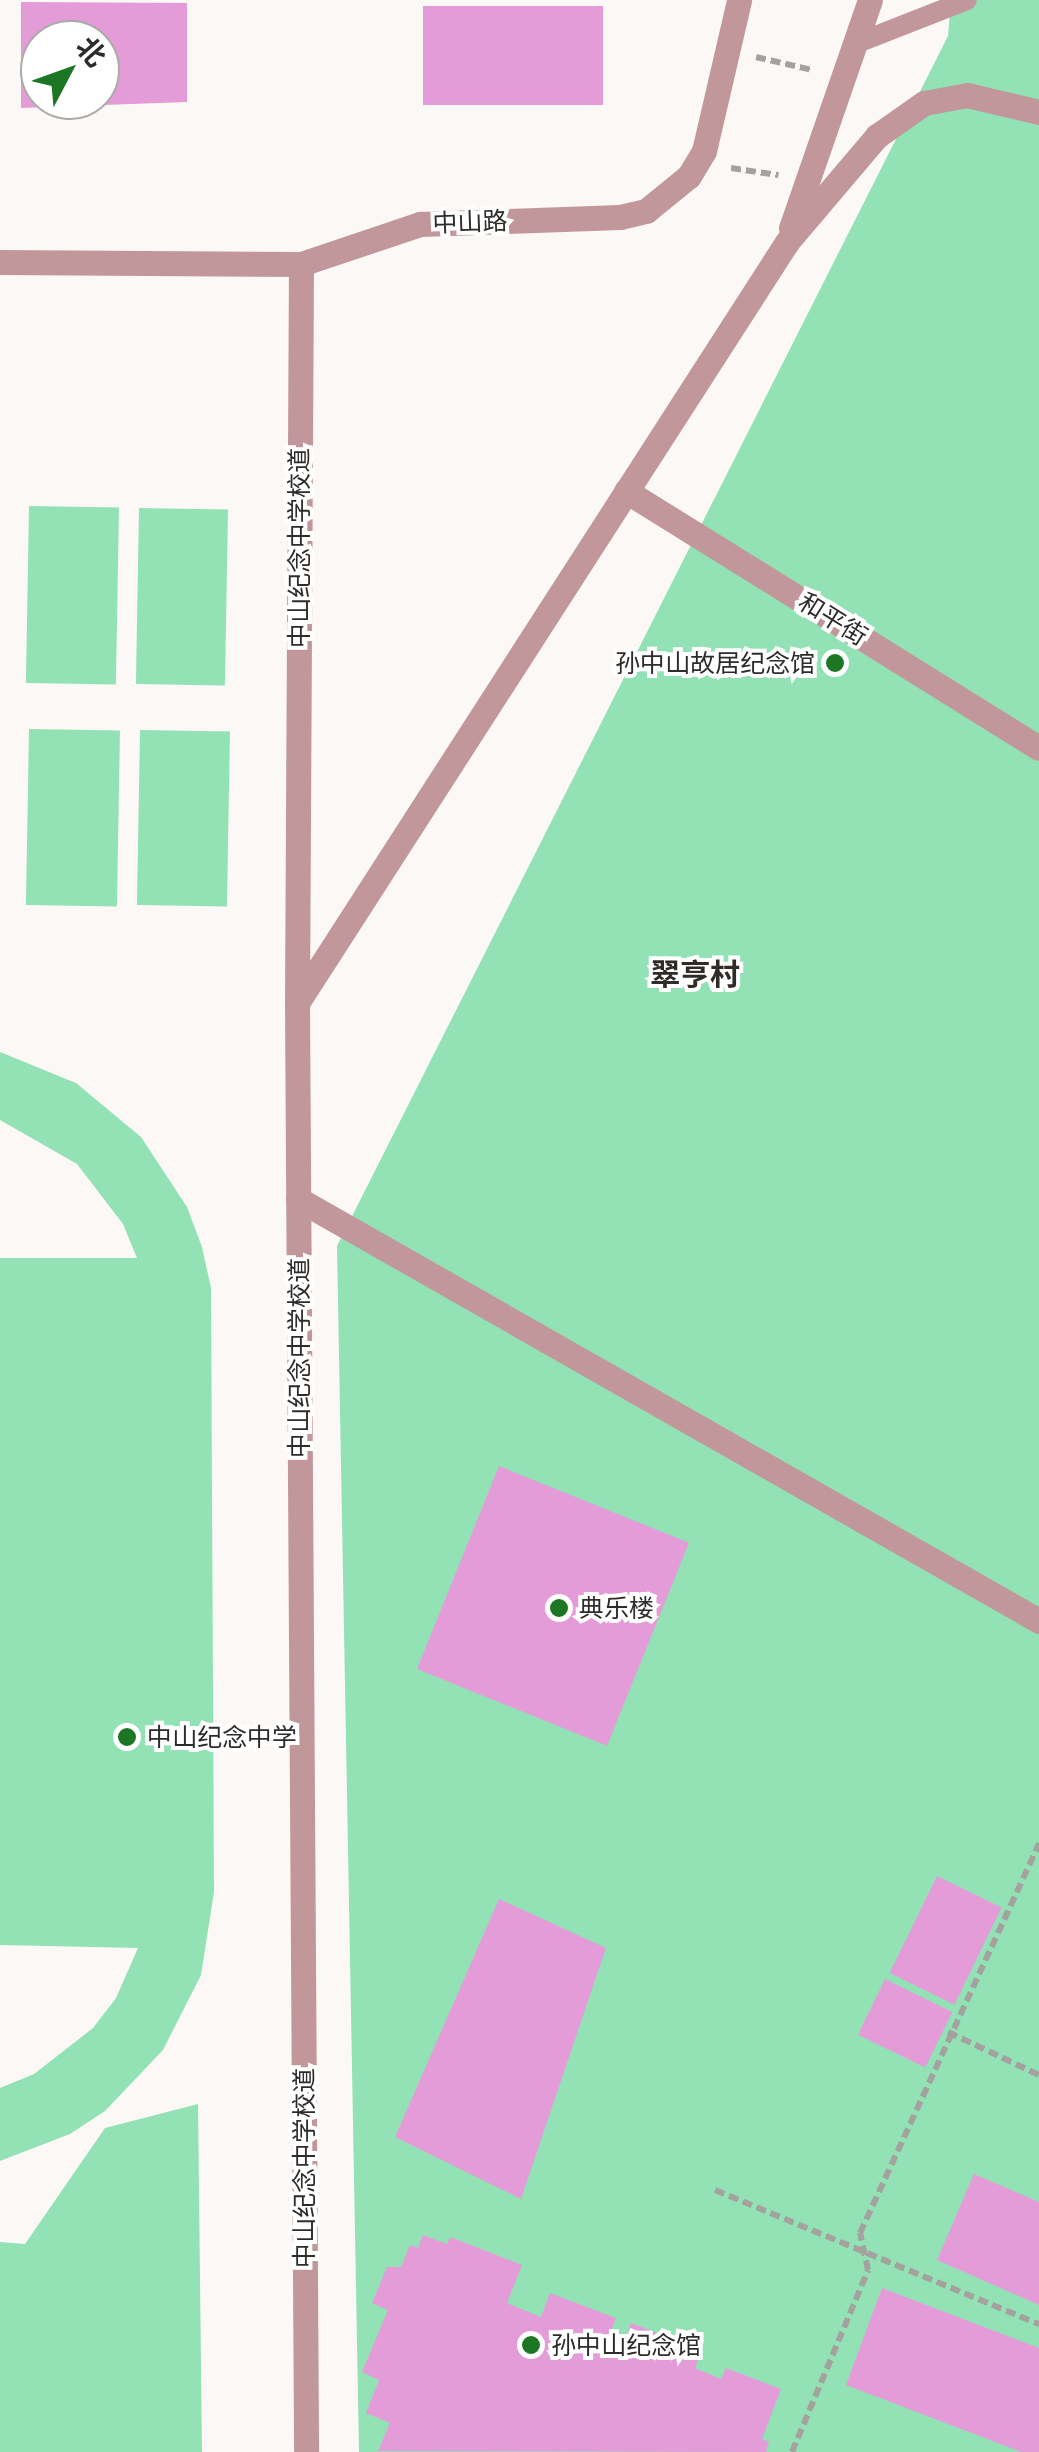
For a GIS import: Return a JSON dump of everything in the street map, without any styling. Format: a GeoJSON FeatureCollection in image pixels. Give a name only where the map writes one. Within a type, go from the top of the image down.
{"type":"FeatureCollection","features":[{"type":"Feature","properties":{"kind":"street","name":"中山路"},"geometry":{"type":"LineString","coordinates":[[0,262],[301,264],[420,224],[620,217],[646,210],[688,176],[716,115],[738,0]]}},
{"type":"Feature","properties":{"kind":"street"},"geometry":{"type":"LineString","coordinates":[[787,242],[870,0]]}},
{"type":"Feature","properties":{"kind":"street"},"geometry":{"type":"LineString","coordinates":[[297,1002],[787,242],[877,136],[924,103],[967,95],[1039,112]]}},
{"type":"Feature","properties":{"kind":"street","name":"中山纪念中学校道"},"geometry":{"type":"LineString","coordinates":[[301,264],[297,1002],[306,2452]]}},
{"type":"Feature","properties":{"kind":"street","name":"和平街"},"geometry":{"type":"LineString","coordinates":[[626,491],[1039,748]]}},
{"type":"Feature","properties":{"kind":"street"},"geometry":{"type":"LineString","coordinates":[[298,1199],[1039,1621]]}},
{"type":"Feature","properties":{"kind":"lane"},"geometry":{"type":"LineString","coordinates":[[855,44],[967,0]]}},
{"type":"Feature","properties":{"kind":"path"},"geometry":{"type":"LineString","coordinates":[[749,72],[754,56],[843,77]]}},
{"type":"Feature","properties":{"kind":"path"},"geometry":{"type":"LineString","coordinates":[[716,115],[736,118],[726,168],[808,180]]}},
{"type":"Feature","properties":{"kind":"path"},"geometry":{"type":"LineString","coordinates":[[792,2452],[868,2270],[860,2248],[860,2233],[948,2032],[1039,1844]]}},
{"type":"Feature","properties":{"kind":"path"},"geometry":{"type":"LineString","coordinates":[[948,2032],[1039,2075]]}},
{"type":"Feature","properties":{"kind":"path"},"geometry":{"type":"LineString","coordinates":[[715,2190],[1039,2324]]}},
{"type":"Feature","properties":{"kind":"green space","name":"孙中山故居纪念馆"},"geometry":{"type":"Polygon","coordinates":[[[951,0],[1039,0],[1039,2452],[359,2452],[337,1246],[948,36],[951,0]]]}},
{"type":"Feature","properties":{"kind":"green space"},"geometry":{"type":"Polygon","coordinates":[[[29,506],[119,508],[116,685],[26,683],[29,506]]]}},
{"type":"Feature","properties":{"kind":"green space"},"geometry":{"type":"Polygon","coordinates":[[[139,508],[228,510],[225,686],[136,684],[139,508]]]}},
{"type":"Feature","properties":{"kind":"green space"},"geometry":{"type":"Polygon","coordinates":[[[29,729],[120,731],[117,907],[26,905],[29,729]]]}},
{"type":"Feature","properties":{"kind":"green space"},"geometry":{"type":"Polygon","coordinates":[[[140,730],[230,732],[227,907],[137,905],[140,730]]]}},
{"type":"Feature","properties":{"kind":"green space"},"geometry":{"type":"Polygon","coordinates":[[[0,1052],[76,1083],[141,1137],[187,1207],[202,1247],[211,1288],[214,1892],[201,1975],[163,2050],[105,2111],[70,2134],[0,2161],[0,2088],[34,2074],[93,2028],[116,1998],[138,1948],[0,1945],[0,1258],[137,1258],[123,1224],[77,1164],[0,1120],[0,1052]]]}},
{"type":"Feature","properties":{"kind":"green space"},"geometry":{"type":"Polygon","coordinates":[[[198,2104],[202,2452],[0,2452],[0,2242],[25,2244],[105,2128],[198,2104]]]}},
{"type":"Feature","properties":{"kind":"building"},"geometry":{"type":"Polygon","coordinates":[[[21,2],[187,3],[187,102],[120,104],[120,20],[21,20],[21,2]]]}},
{"type":"Feature","properties":{"kind":"building"},"geometry":{"type":"Polygon","coordinates":[[[423,6],[603,6],[603,105],[423,105],[423,6]]]}},
{"type":"Feature","properties":{"kind":"building","name":"典乐楼"},"geometry":{"type":"Polygon","coordinates":[[[499,1466],[689,1543],[607,1746],[417,1669],[499,1466]]]}},
{"type":"Feature","properties":{"kind":"building"},"geometry":{"type":"Polygon","coordinates":[[[937,1876],[1002,1908],[954,2005],[890,1973],[937,1876]]]}},
{"type":"Feature","properties":{"kind":"building"},"geometry":{"type":"Polygon","coordinates":[[[499,1899],[606,1948],[521,2199],[395,2137],[499,1899]]]}},
{"type":"Feature","properties":{"kind":"building"},"geometry":{"type":"Polygon","coordinates":[[[885,1979],[952,2012],[925,2068],[858,2035],[885,1979]]]}},
{"type":"Feature","properties":{"kind":"building"},"geometry":{"type":"Polygon","coordinates":[[[974,2174],[1039,2202],[1039,2305],[937,2260],[974,2174]]]}},
{"type":"Feature","properties":{"kind":"building","name":"孙中山纪念馆"},"geometry":{"type":"Polygon","coordinates":[[[423,2235],[447,2244],[450,2237],[522,2265],[507,2303],[541,2317],[550,2293],[616,2318],[610,2334],[625,2340],[631,2323],[702,2350],[695,2368],[721,2379],[726,2368],[781,2389],[762,2439],[769,2442],[766,2452],[378,2451],[390,2423],[366,2413],[379,2380],[362,2372],[388,2310],[372,2303],[387,2267],[401,2267],[410,2245],[418,2248],[423,2235]]]}},
{"type":"Feature","properties":{"kind":"building"},"geometry":{"type":"Polygon","coordinates":[[[882,2288],[1039,2348],[1039,2452],[1021,2452],[846,2385],[882,2288]]]}},
{"type":"Feature","properties":{"kind":"place","name":"孙中山故居纪念馆"},"geometry":{"type":"Point","coordinates":[835,663]}},
{"type":"Feature","properties":{"kind":"place","name":"典乐楼"},"geometry":{"type":"Point","coordinates":[559,1608]}},
{"type":"Feature","properties":{"kind":"place","name":"中山纪念中学"},"geometry":{"type":"Point","coordinates":[127,1737]}},
{"type":"Feature","properties":{"kind":"place","name":"孙中山纪念馆"},"geometry":{"type":"Point","coordinates":[531,2345]}},
{"type":"Feature","properties":{"kind":"district","name":"翠亨村"},"geometry":{"type":"Point","coordinates":[695,974]}}]}
